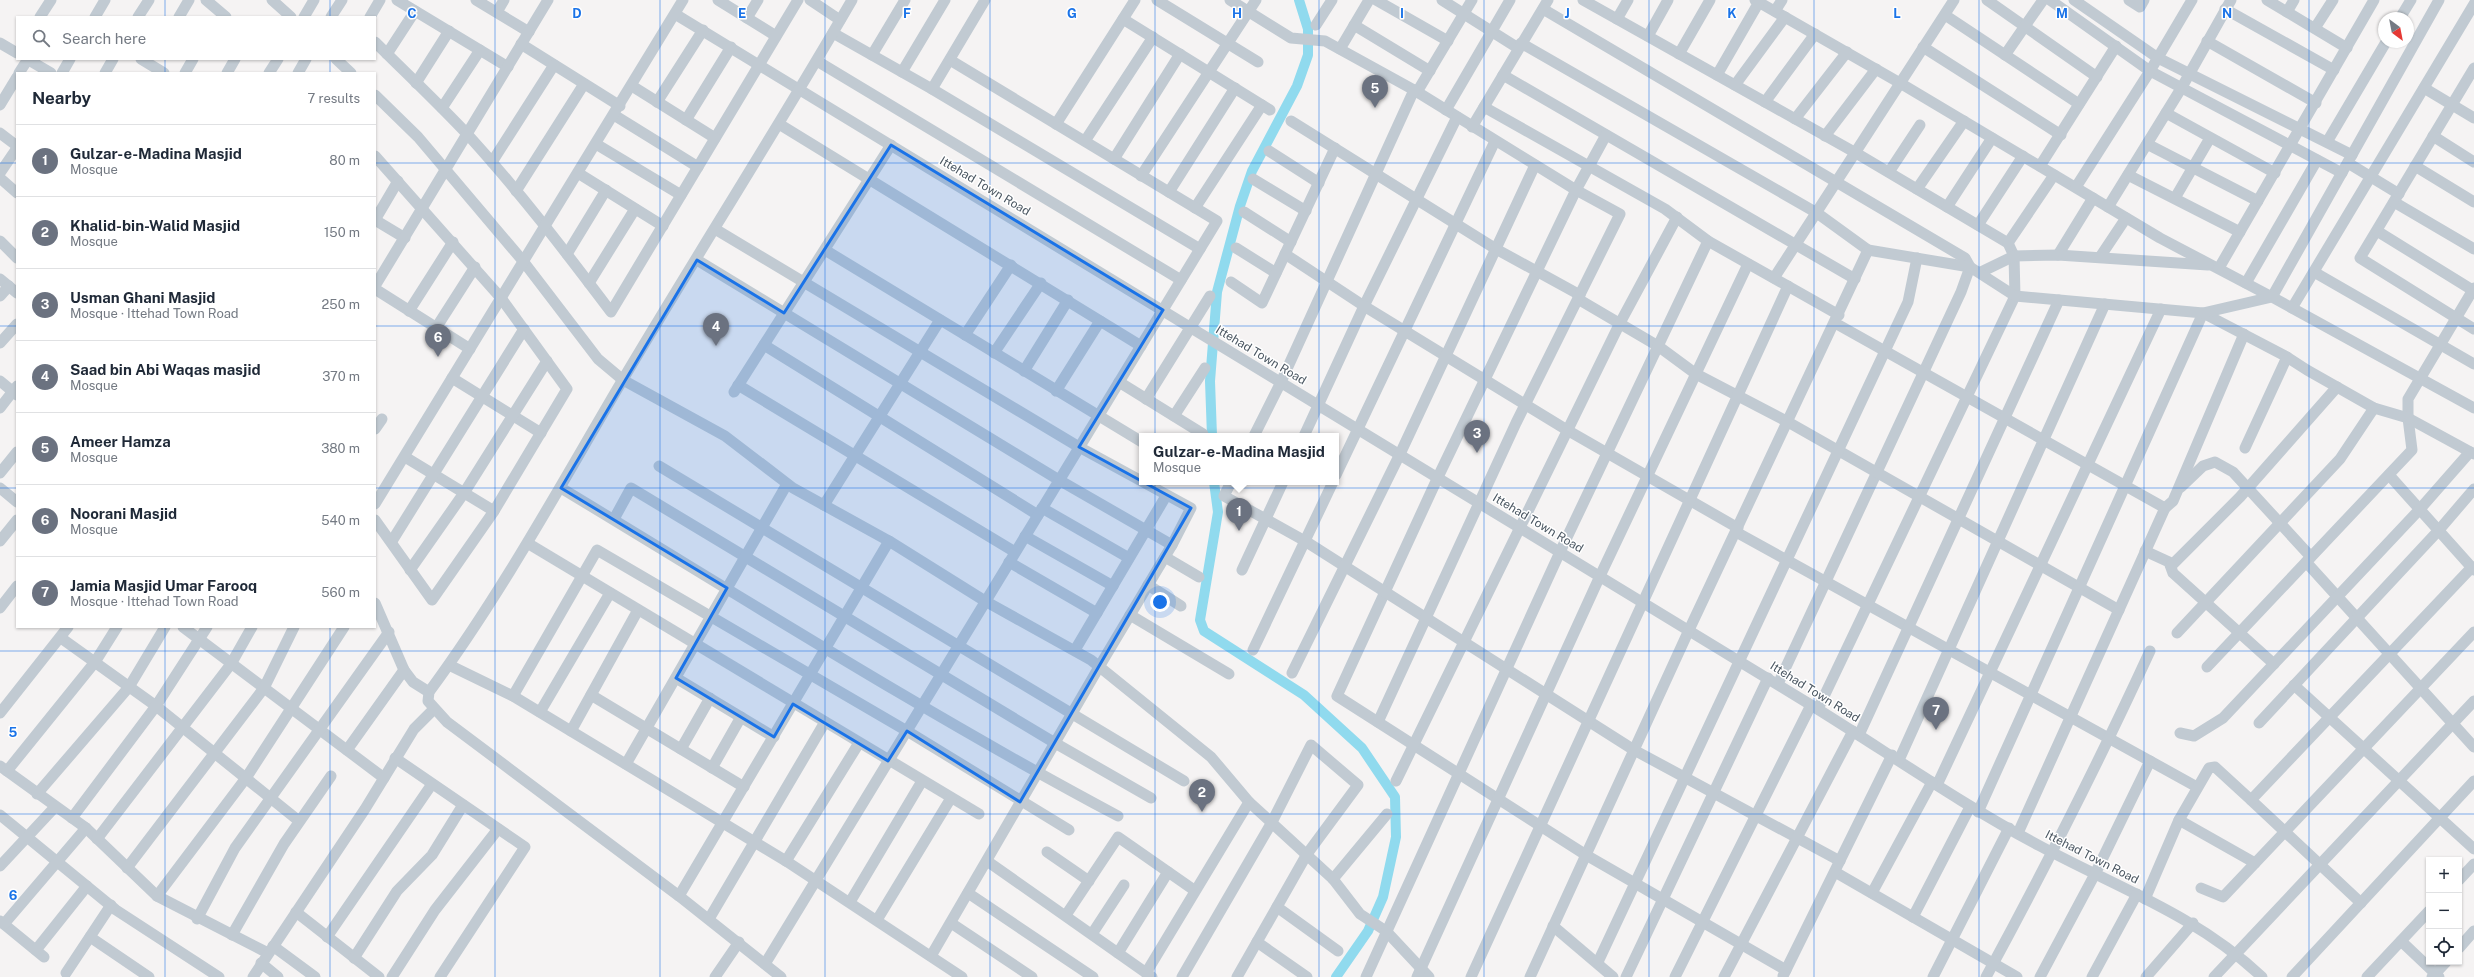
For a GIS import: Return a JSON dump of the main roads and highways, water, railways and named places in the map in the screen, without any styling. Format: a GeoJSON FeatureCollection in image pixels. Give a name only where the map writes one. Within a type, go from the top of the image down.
{"type":"FeatureCollection","features":[{"type":"Feature","properties":{"kind":"waterway"},"geometry":{"type":"LineString","coordinates":[[1212,433],[1210,381],[1217,292],[1240,206],[1252,171],[1297,86],[1308,55],[1308,29],[1299,0]]}},
{"type":"Feature","properties":{"kind":"waterway"},"geometry":{"type":"LineString","coordinates":[[1214,485],[1218,512],[1200,620],[1204,631],[1304,695],[1362,748],[1395,797],[1396,837],[1383,897],[1368,931],[1336,977]]}},
{"type":"Feature","properties":{"kind":"place","name":"Ameer Hamza"},"geometry":{"type":"Point","coordinates":[1375,108]}},
{"type":"Feature","properties":{"kind":"place","name":"Saad bin Abi Waqas masjid"},"geometry":{"type":"Point","coordinates":[716,346]}},
{"type":"Feature","properties":{"kind":"place","name":"Noorani Masjid"},"geometry":{"type":"Point","coordinates":[438,357]}},
{"type":"Feature","properties":{"kind":"place","name":"Usman Ghani Masjid"},"geometry":{"type":"Point","coordinates":[1477,453]}},
{"type":"Feature","properties":{"kind":"place","name":"Gulzar-e-Madina Masjid"},"geometry":{"type":"Point","coordinates":[1239,531]}},
{"type":"Feature","properties":{"kind":"place","name":"Jamia Masjid Umar Farooq"},"geometry":{"type":"Point","coordinates":[1936,730]}},
{"type":"Feature","properties":{"kind":"place","name":"Khalid-bin-Walid Masjid"},"geometry":{"type":"Point","coordinates":[1202,812]}}]}
